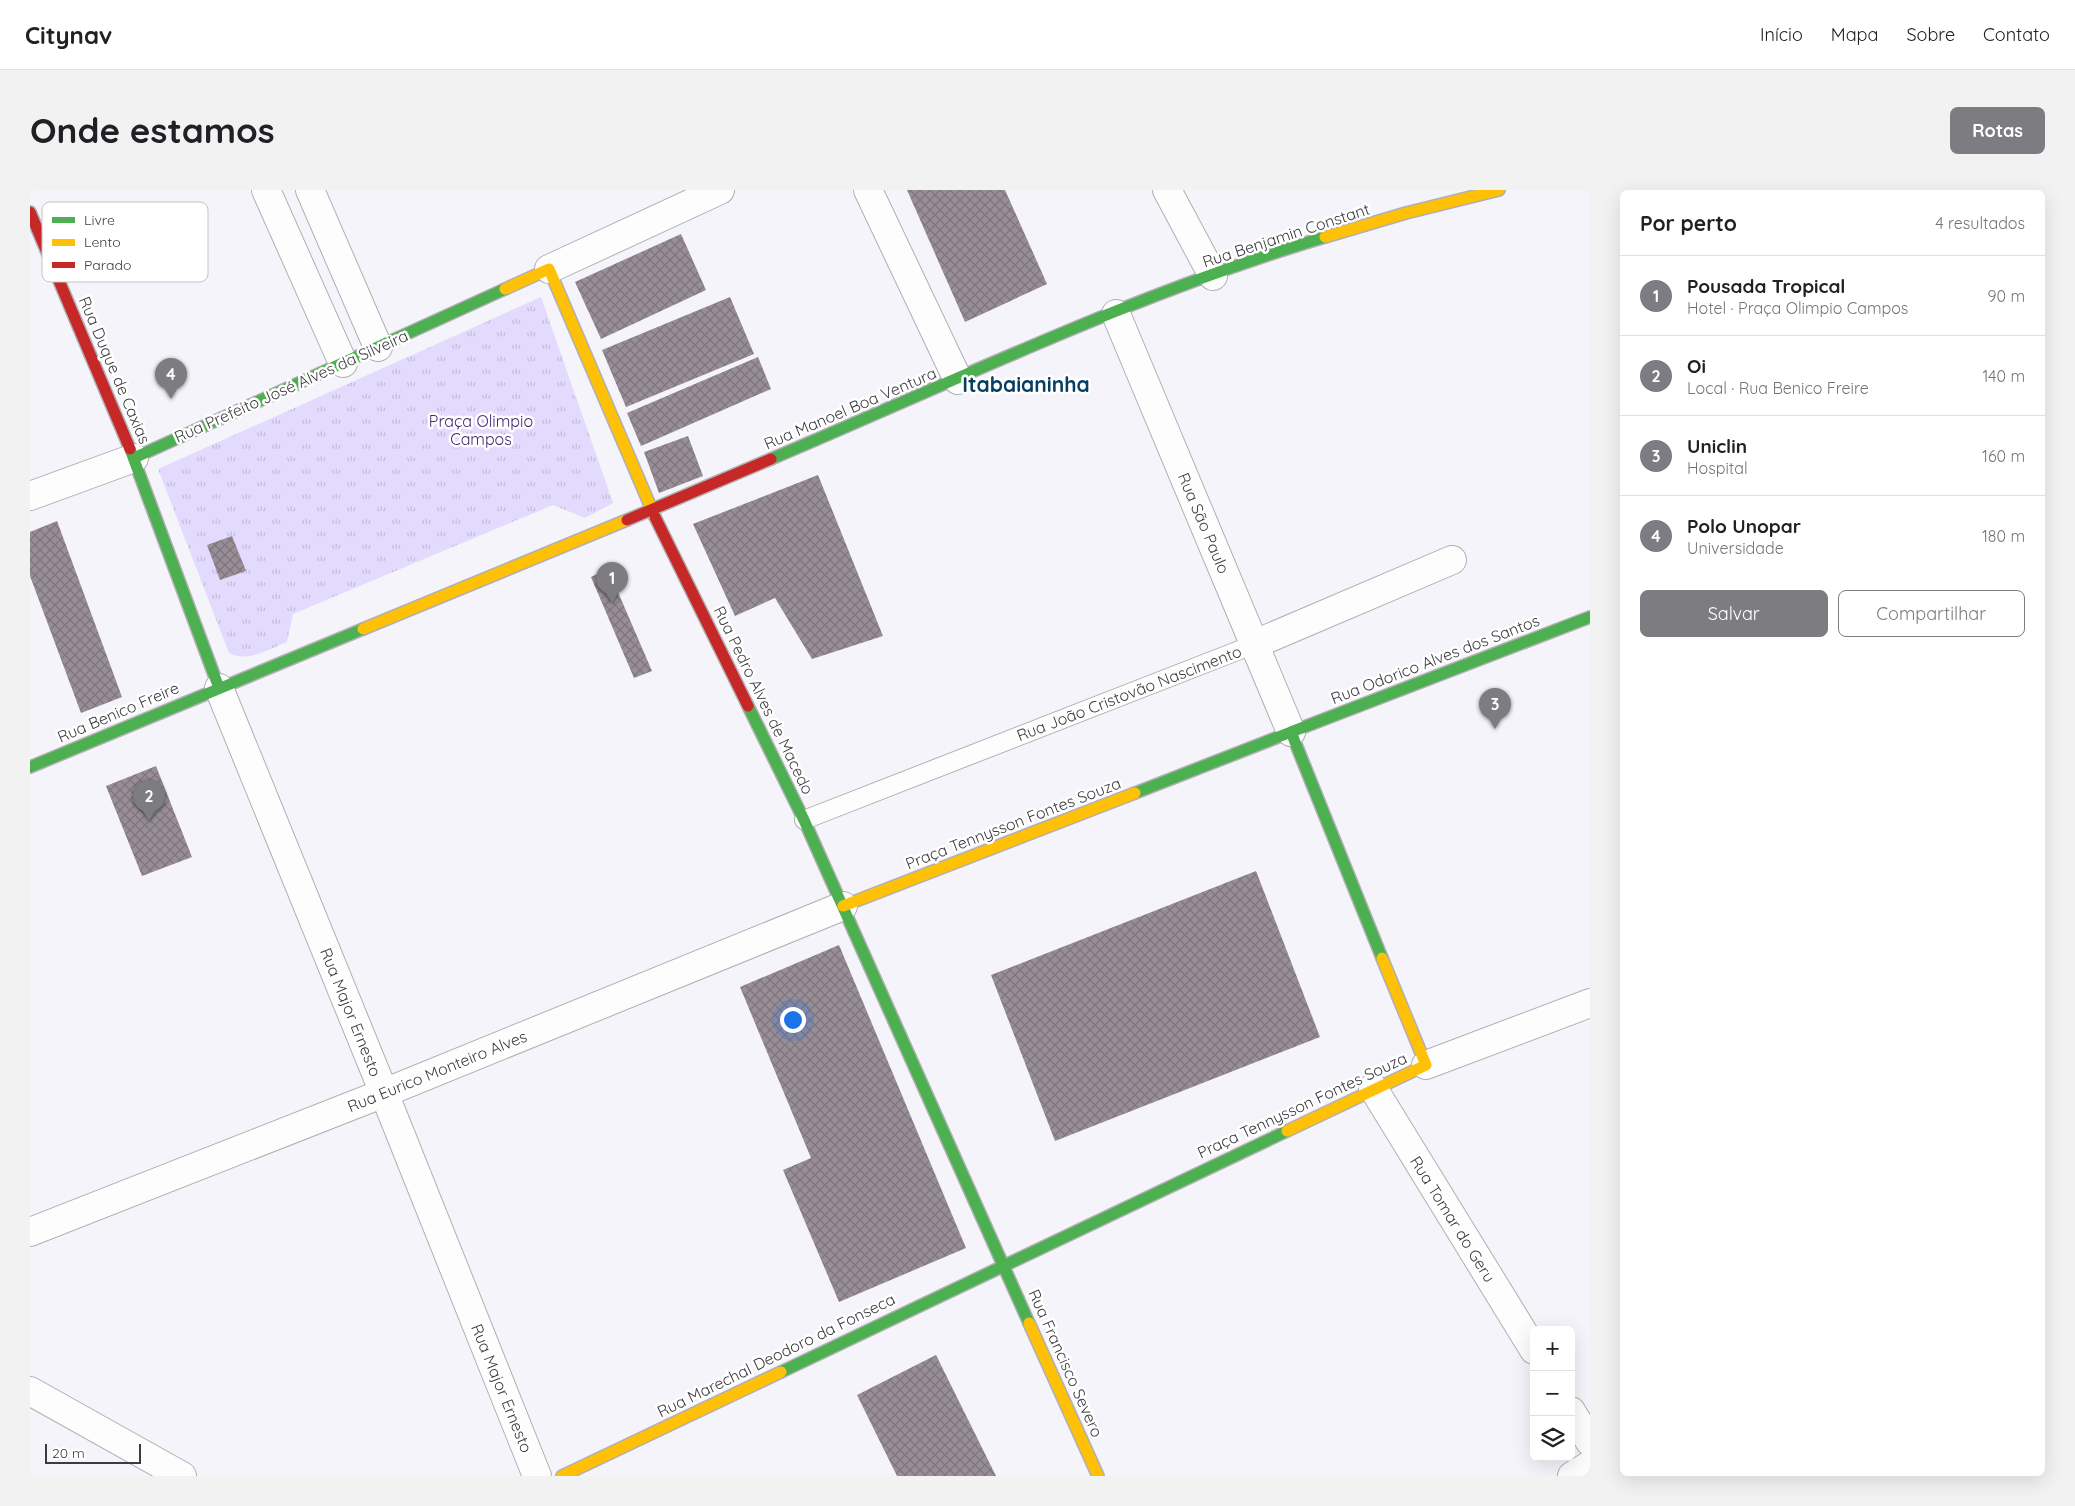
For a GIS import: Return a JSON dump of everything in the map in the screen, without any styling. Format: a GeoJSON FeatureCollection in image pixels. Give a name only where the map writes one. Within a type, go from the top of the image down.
{"type":"FeatureCollection","features":[{"type":"Feature","properties":{"kind":"main road","name":"Rua Benjamin Constant"},"geometry":{"type":"LineString","coordinates":[[1116,314],[1213,276],[1362,225],[1499,190]]}},
{"type":"Feature","properties":{"kind":"main road","name":"Rua Duque de Caxias"},"geometry":{"type":"LineString","coordinates":[[30,212],[42,240]]}},
{"type":"Feature","properties":{"kind":"main road","name":"Rua Prefeito José Alves da Silveira"},"geometry":{"type":"LineString","coordinates":[[134,458],[550,269]]}},
{"type":"Feature","properties":{"kind":"main road"},"geometry":{"type":"LineString","coordinates":[[134,458],[220,688],[652,510],[550,269]]}},
{"type":"Feature","properties":{"kind":"main road","name":"Rua Duque de Caxias"},"geometry":{"type":"LineString","coordinates":[[60,282],[134,458]]}},
{"type":"Feature","properties":{"kind":"main road","name":"Rua Manoel Boa Ventura"},"geometry":{"type":"LineString","coordinates":[[652,510],[1116,314]]}},
{"type":"Feature","properties":{"kind":"main road","name":"Rua Pedro Alves de Macedo"},"geometry":{"type":"LineString","coordinates":[[652,510],[804,820],[844,906]]}},
{"type":"Feature","properties":{"kind":"main road","name":"Rua Odorico Alves dos Santos"},"geometry":{"type":"LineString","coordinates":[[1291,732],[1590,617]]}},
{"type":"Feature","properties":{"kind":"main road","name":"Rua Benico Freire"},"geometry":{"type":"LineString","coordinates":[[30,766],[220,688]]}},
{"type":"Feature","properties":{"kind":"main road","name":"Praça Tennysson Fontes Souza"},"geometry":{"type":"LineString","coordinates":[[844,906],[1291,732],[1426,1065],[1373,1088],[1004,1263]]}},
{"type":"Feature","properties":{"kind":"main road"},"geometry":{"type":"LineString","coordinates":[[844,906],[1004,1263]]}},
{"type":"Feature","properties":{"kind":"main road","name":"Rua Marechal Deodoro da Fonseca"},"geometry":{"type":"LineString","coordinates":[[562,1476],[1004,1263]]}},
{"type":"Feature","properties":{"kind":"main road","name":"Rua Francisco Severo"},"geometry":{"type":"LineString","coordinates":[[1004,1263],[1098,1476]]}},
{"type":"Feature","properties":{"kind":"street"},"geometry":{"type":"LineString","coordinates":[[266,190],[344,363]]}},
{"type":"Feature","properties":{"kind":"street"},"geometry":{"type":"LineString","coordinates":[[310,190],[378,347]]}},
{"type":"Feature","properties":{"kind":"street"},"geometry":{"type":"LineString","coordinates":[[550,269],[720,190]]}},
{"type":"Feature","properties":{"kind":"street"},"geometry":{"type":"LineString","coordinates":[[868,190],[958,380]]}},
{"type":"Feature","properties":{"kind":"street"},"geometry":{"type":"LineString","coordinates":[[1167,190],[1213,276]]}},
{"type":"Feature","properties":{"kind":"street","name":"Rua São Paulo"},"geometry":{"type":"LineString","coordinates":[[1116,314],[1291,732]]}},
{"type":"Feature","properties":{"kind":"street","name":"Rua Prefeito José Alves da Silveira"},"geometry":{"type":"LineString","coordinates":[[30,496],[134,458]]}},
{"type":"Feature","properties":{"kind":"street","name":"Rua João Cristovão Nascimento"},"geometry":{"type":"LineString","coordinates":[[1255,644],[1452,560]]}},
{"type":"Feature","properties":{"kind":"street","name":"Rua Major Ernesto"},"geometry":{"type":"LineString","coordinates":[[220,688],[537,1476]]}},
{"type":"Feature","properties":{"kind":"street","name":"Rua Eurico Monteiro Alves"},"geometry":{"type":"LineString","coordinates":[[30,1232],[384,1093],[844,906]]}},
{"type":"Feature","properties":{"kind":"street"},"geometry":{"type":"LineString","coordinates":[[1426,1065],[1590,1003]]}},
{"type":"Feature","properties":{"kind":"street","name":"Rua Tomar do Geru"},"geometry":{"type":"LineString","coordinates":[[1373,1088],[1530,1343]]}},
{"type":"Feature","properties":{"kind":"street"},"geometry":{"type":"LineString","coordinates":[[30,1391],[182,1476]]}},
{"type":"Feature","properties":{"kind":"street"},"geometry":{"type":"LineString","coordinates":[[1574,1416],[1590,1442]]}},
{"type":"Feature","properties":{"kind":"street"},"geometry":{"type":"LineString","coordinates":[[1572,1476],[1590,1466]]}},
{"type":"Feature","properties":{"kind":"lane","name":"Rua João Cristovão Nascimento"},"geometry":{"type":"LineString","coordinates":[[804,820],[1255,644]]}},
{"type":"Feature","properties":{"kind":"green space","name":"Praça Olimpio Campos"},"geometry":{"type":"Polygon","coordinates":[[[541,297],[613,503],[585,518],[553,505],[293,614],[287,642],[251,656],[236,656],[229,653],[158,469],[541,297]]]}},
{"type":"Feature","properties":{"kind":"building"},"geometry":{"type":"Polygon","coordinates":[[[907,190],[1005,190],[1047,284],[965,322],[907,190]]]}},
{"type":"Feature","properties":{"kind":"building"},"geometry":{"type":"Polygon","coordinates":[[[681,234],[706,290],[601,339],[575,282],[681,234]]]}},
{"type":"Feature","properties":{"kind":"building"},"geometry":{"type":"Polygon","coordinates":[[[730,297],[754,354],[626,407],[602,350],[730,297]]]}},
{"type":"Feature","properties":{"kind":"building"},"geometry":{"type":"Polygon","coordinates":[[[758,357],[771,389],[641,446],[627,413],[758,357]]]}},
{"type":"Feature","properties":{"kind":"building"},"geometry":{"type":"Polygon","coordinates":[[[688,436],[703,476],[659,493],[644,452],[688,436]]]}},
{"type":"Feature","properties":{"kind":"building"},"geometry":{"type":"Polygon","coordinates":[[[818,475],[883,636],[812,659],[775,598],[735,616],[693,524],[818,475]]]}},
{"type":"Feature","properties":{"kind":"building"},"geometry":{"type":"Polygon","coordinates":[[[57,521],[122,697],[81,713],[30,576],[30,532],[57,521]]]}},
{"type":"Feature","properties":{"kind":"building"},"geometry":{"type":"Polygon","coordinates":[[[232,536],[246,571],[220,580],[207,545],[232,536]]]}},
{"type":"Feature","properties":{"kind":"building"},"geometry":{"type":"Polygon","coordinates":[[[608,569],[652,671],[634,678],[591,577],[608,569]]]}},
{"type":"Feature","properties":{"kind":"building"},"geometry":{"type":"Polygon","coordinates":[[[156,766],[192,857],[142,876],[106,786],[156,766]]]}},
{"type":"Feature","properties":{"kind":"building"},"geometry":{"type":"Polygon","coordinates":[[[1256,871],[1320,1037],[1055,1141],[991,975],[1256,871]]]}},
{"type":"Feature","properties":{"kind":"building"},"geometry":{"type":"Polygon","coordinates":[[[839,945],[966,1248],[839,1302],[783,1170],[811,1158],[740,987],[839,945]]]}},
{"type":"Feature","properties":{"kind":"building"},"geometry":{"type":"Polygon","coordinates":[[[936,1355],[996,1476],[897,1476],[857,1395],[936,1355]]]}},
{"type":"Feature","properties":{"kind":"traffic: fast"},"geometry":{"type":"LineString","coordinates":[[771,459],[1114,312],[1183,285],[1325,237]]}},
{"type":"Feature","properties":{"kind":"traffic: fast"},"geometry":{"type":"LineString","coordinates":[[134,458],[505,289]]}},
{"type":"Feature","properties":{"kind":"traffic: fast"},"geometry":{"type":"LineString","coordinates":[[130,449],[219,688]]}},
{"type":"Feature","properties":{"kind":"traffic: fast"},"geometry":{"type":"LineString","coordinates":[[1382,958],[1291,732],[1590,617]]}},
{"type":"Feature","properties":{"kind":"traffic: fast"},"geometry":{"type":"LineString","coordinates":[[30,767],[363,629]]}},
{"type":"Feature","properties":{"kind":"traffic: fast"},"geometry":{"type":"LineString","coordinates":[[748,706],[804,820],[1029,1323]]}},
{"type":"Feature","properties":{"kind":"traffic: fast"},"geometry":{"type":"LineString","coordinates":[[1135,793],[1291,732]]}},
{"type":"Feature","properties":{"kind":"traffic: fast"},"geometry":{"type":"LineString","coordinates":[[781,1372],[1287,1131]]}},
{"type":"Feature","properties":{"kind":"traffic: slow"},"geometry":{"type":"LineString","coordinates":[[1325,237],[1406,213],[1499,190]]}},
{"type":"Feature","properties":{"kind":"traffic: slow"},"geometry":{"type":"LineString","coordinates":[[505,289],[549,269],[655,517]]}},
{"type":"Feature","properties":{"kind":"traffic: slow"},"geometry":{"type":"LineString","coordinates":[[363,629],[627,520]]}},
{"type":"Feature","properties":{"kind":"traffic: slow"},"geometry":{"type":"LineString","coordinates":[[843,906],[1135,793]]}},
{"type":"Feature","properties":{"kind":"traffic: slow"},"geometry":{"type":"LineString","coordinates":[[1287,1131],[1426,1065],[1382,958]]}},
{"type":"Feature","properties":{"kind":"traffic: slow"},"geometry":{"type":"LineString","coordinates":[[1029,1323],[1098,1476]]}},
{"type":"Feature","properties":{"kind":"traffic: slow"},"geometry":{"type":"LineString","coordinates":[[562,1476],[781,1372]]}},
{"type":"Feature","properties":{"kind":"traffic: jam"},"geometry":{"type":"LineString","coordinates":[[30,212],[42,240]]}},
{"type":"Feature","properties":{"kind":"traffic: jam"},"geometry":{"type":"LineString","coordinates":[[60,282],[130,449]]}},
{"type":"Feature","properties":{"kind":"traffic: jam"},"geometry":{"type":"LineString","coordinates":[[627,520],[771,459]]}},
{"type":"Feature","properties":{"kind":"traffic: jam"},"geometry":{"type":"LineString","coordinates":[[655,517],[748,706]]}},
{"type":"Feature","properties":{"kind":"place","name":"Polo Unopar"},"geometry":{"type":"Point","coordinates":[171,399]}},
{"type":"Feature","properties":{"kind":"place","name":"Pousada Tropical"},"geometry":{"type":"Point","coordinates":[612,603]}},
{"type":"Feature","properties":{"kind":"place","name":"Uniclin"},"geometry":{"type":"Point","coordinates":[1495,729]}},
{"type":"Feature","properties":{"kind":"place","name":"Oi"},"geometry":{"type":"Point","coordinates":[149,821]}},
{"type":"Feature","properties":{"kind":"district","name":"Itabaianinha"},"geometry":{"type":"Point","coordinates":[1026,385]}}]}
